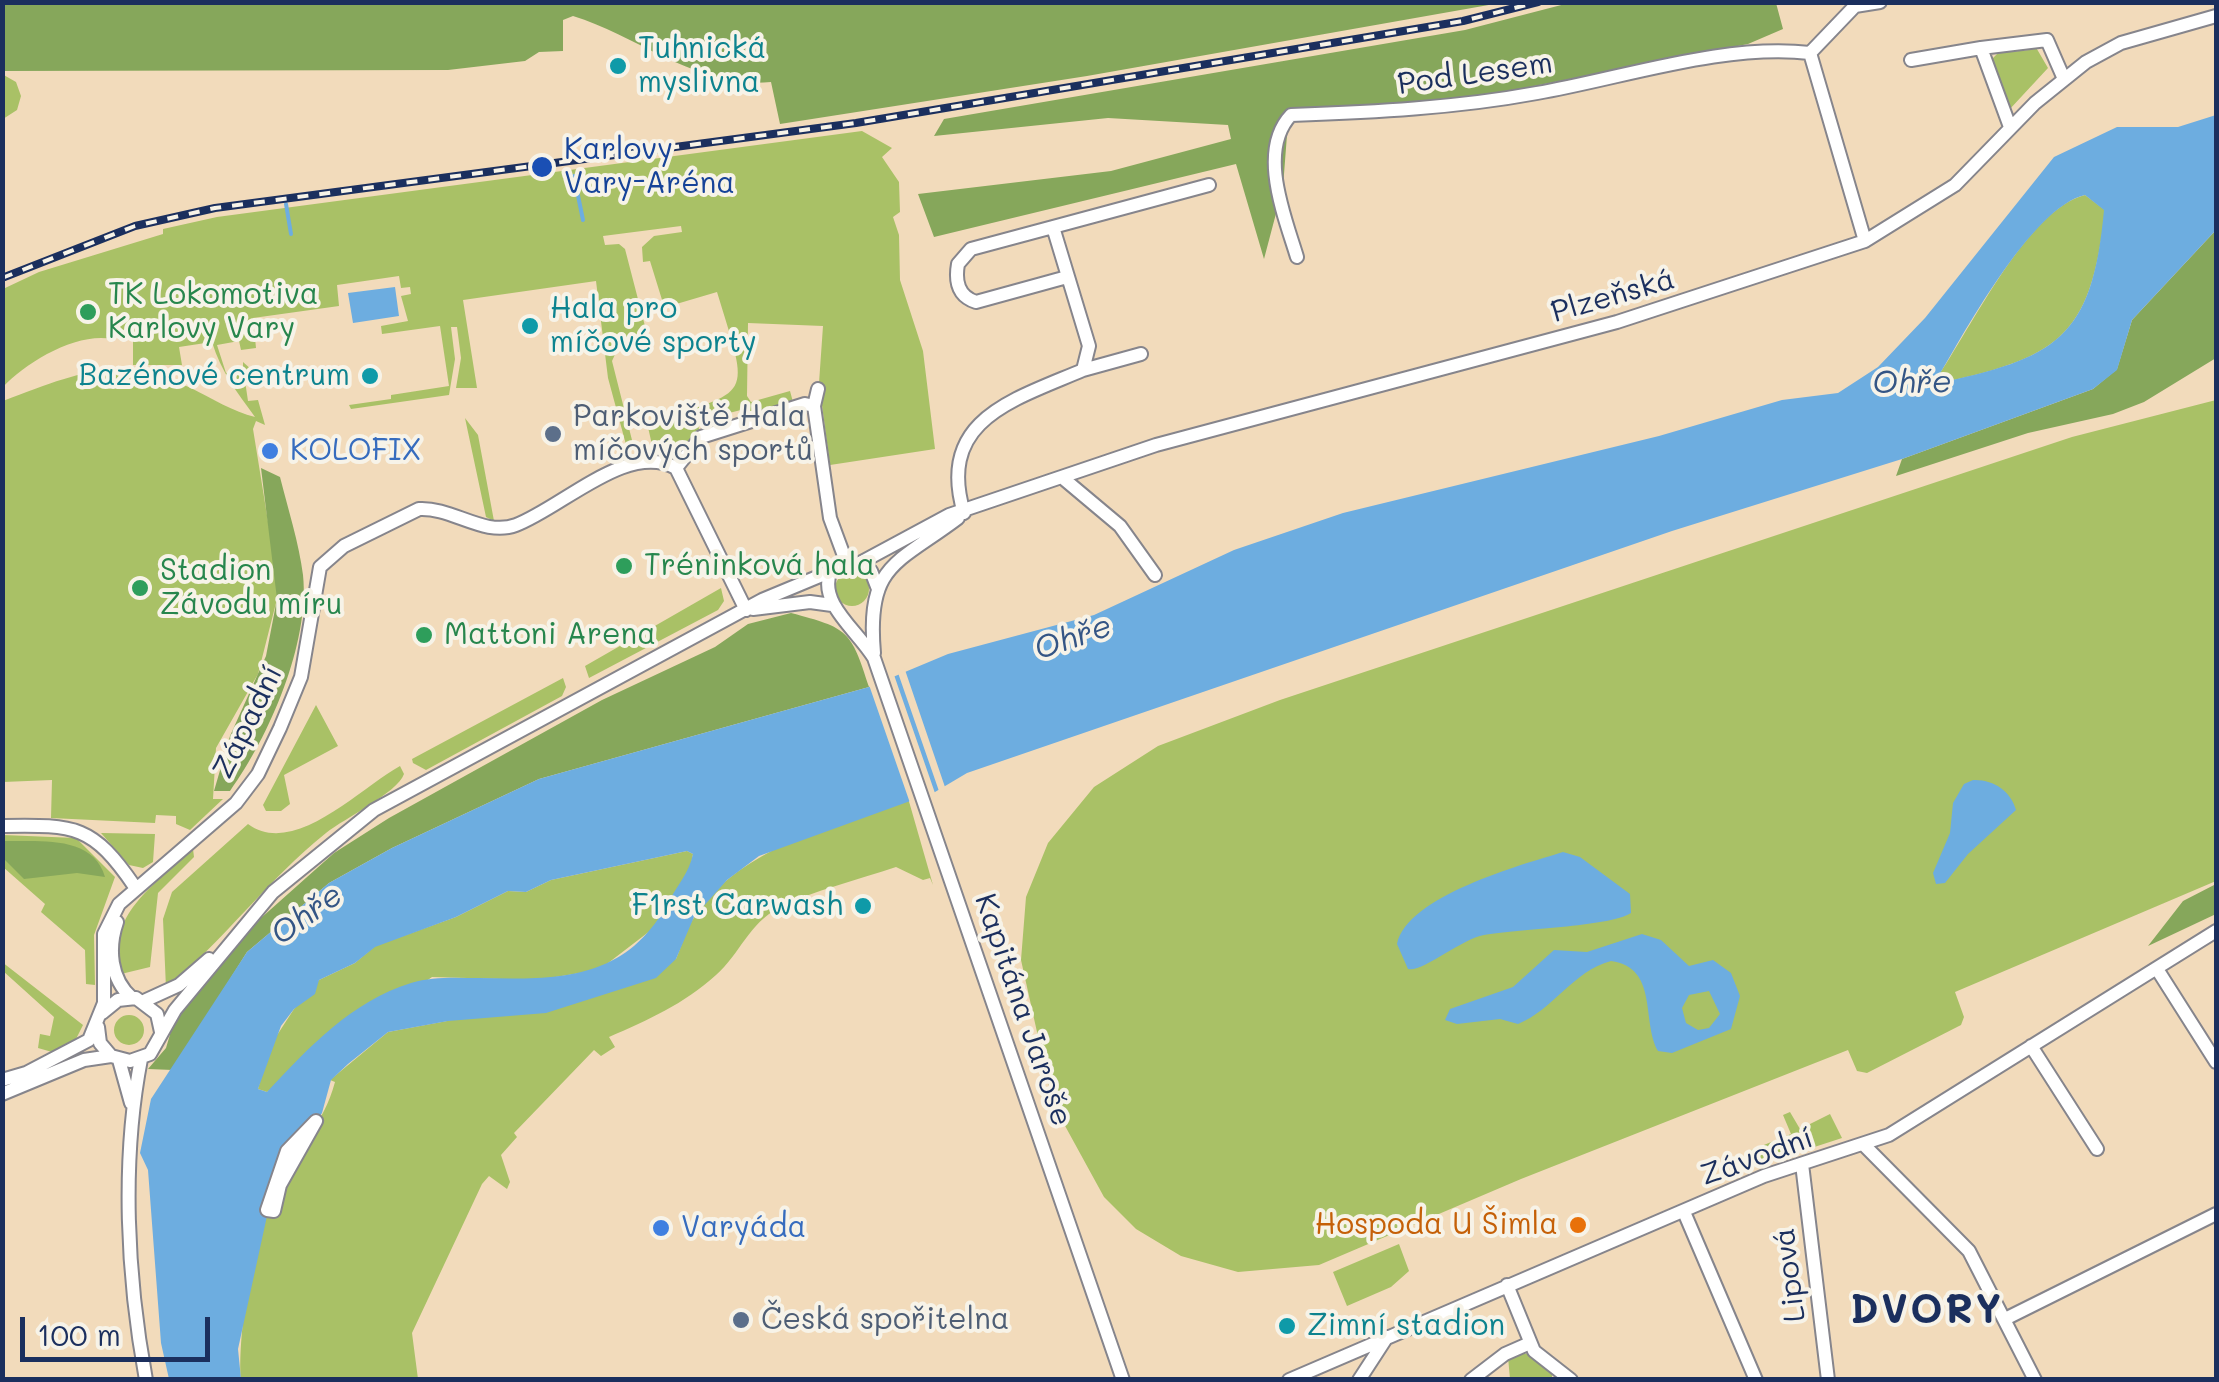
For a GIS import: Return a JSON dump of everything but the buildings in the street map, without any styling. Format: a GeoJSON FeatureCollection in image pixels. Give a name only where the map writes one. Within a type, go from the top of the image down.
{"type":"FeatureCollection","features":[{"type":"Feature","properties":{"kind":"street"},"geometry":{"type":"LineString","coordinates":[[1865,241],[1810,53],[1854,6],[1880,2]]}},
{"type":"Feature","properties":{"kind":"street","name":"Plzeňská"},"geometry":{"type":"LineString","coordinates":[[853,564],[950,515],[1156,445],[1616,322],[1865,241],[1955,186],[2010,127],[2064,79],[2121,43],[2216,16]]}},
{"type":"Feature","properties":{"kind":"street"},"geometry":{"type":"LineString","coordinates":[[1911,60],[2047,40],[2064,79]]}},
{"type":"Feature","properties":{"kind":"street","name":"Pod Lesem"},"geometry":{"type":"LineString","coordinates":[[1297,258],[1276,184],[1278,138],[1291,115],[1403,110],[1533,94],[1769,48],[1810,53]]}},
{"type":"Feature","properties":{"kind":"street"},"geometry":{"type":"LineString","coordinates":[[1981,48],[2010,127]]}},
{"type":"Feature","properties":{"kind":"street"},"geometry":{"type":"LineString","coordinates":[[1067,277],[976,302],[967,299],[958,286],[958,264],[971,249],[1208,186]]}},
{"type":"Feature","properties":{"kind":"street"},"geometry":{"type":"LineString","coordinates":[[1052,227],[1089,346],[1083,370]]}},
{"type":"Feature","properties":{"kind":"street"},"geometry":{"type":"LineString","coordinates":[[964,513],[956,474],[962,446],[979,423],[1014,399],[1083,370],[1141,354]]}},
{"type":"Feature","properties":{"kind":"street"},"geometry":{"type":"LineString","coordinates":[[746,610],[810,602],[857,614],[873,604],[878,589],[873,574],[853,564],[830,518],[814,406],[818,389]]}},
{"type":"Feature","properties":{"kind":"street"},"geometry":{"type":"LineString","coordinates":[[746,610],[676,468],[701,436],[805,404],[814,406]]}},
{"type":"Feature","properties":{"kind":"street","name":"Západní"},"geometry":{"type":"LineString","coordinates":[[133,1111],[115,1058],[100,1043],[104,934],[134,888],[236,803],[258,774],[300,677],[317,574],[330,555],[419,509],[509,527],[637,460],[664,462],[676,468]]}},
{"type":"Feature","properties":{"kind":"street"},"geometry":{"type":"LineString","coordinates":[[1064,479],[1120,526],[1155,576]]}},
{"type":"Feature","properties":{"kind":"street","name":"Plzeňská"},"geometry":{"type":"LineString","coordinates":[[878,589],[901,556],[964,513]]}},
{"type":"Feature","properties":{"kind":"street"},"geometry":{"type":"LineString","coordinates":[[2,1094],[84,1060],[140,1059],[150,1054],[175,1010],[237,934],[299,867],[374,810],[746,610],[853,564]]}},
{"type":"Feature","properties":{"kind":"street"},"geometry":{"type":"LineString","coordinates":[[830,574],[826,591],[835,608]]}},
{"type":"Feature","properties":{"kind":"street","name":"Kapitána Jaroše"},"geometry":{"type":"LineString","coordinates":[[873,604],[874,658],[1123,1380]]}},
{"type":"Feature","properties":{"kind":"street","name":"Kapitána Jaroše"},"geometry":{"type":"LineString","coordinates":[[835,608],[874,658]]}},
{"type":"Feature","properties":{"kind":"street"},"geometry":{"type":"LineString","coordinates":[[2,826],[78,828],[114,856],[134,888]]}},
{"type":"Feature","properties":{"kind":"street","name":"Západní"},"geometry":{"type":"LineString","coordinates":[[134,888],[118,918],[111,948],[118,979],[157,1014],[161,1035]]}},
{"type":"Feature","properties":{"kind":"street","name":"Závodní"},"geometry":{"type":"LineString","coordinates":[[1289,1380],[1802,1164],[1865,1146],[2216,931]]}},
{"type":"Feature","properties":{"kind":"street"},"geometry":{"type":"LineString","coordinates":[[2,1080],[78,1046],[118,1000],[138,1000],[189,978],[237,934]]}},
{"type":"Feature","properties":{"kind":"street"},"geometry":{"type":"LineString","coordinates":[[2158,969],[2216,1062]]}},
{"type":"Feature","properties":{"kind":"street"},"geometry":{"type":"LineString","coordinates":[[2031,1046],[2097,1149]]}},
{"type":"Feature","properties":{"kind":"street","name":"Západní"},"geometry":{"type":"LineString","coordinates":[[140,1059],[130,1170],[135,1322],[146,1380]]}},
{"type":"Feature","properties":{"kind":"street"},"geometry":{"type":"LineString","coordinates":[[316,1120],[280,1185],[274,1211],[268,1210],[274,1184],[288,1150],[316,1120]]}},
{"type":"Feature","properties":{"kind":"street"},"geometry":{"type":"LineString","coordinates":[[1865,1146],[1970,1252],[2034,1380]]}},
{"type":"Feature","properties":{"kind":"street","name":"Lipová"},"geometry":{"type":"LineString","coordinates":[[1802,1164],[1828,1380]]}},
{"type":"Feature","properties":{"kind":"street"},"geometry":{"type":"LineString","coordinates":[[1684,1212],[1756,1380]]}},
{"type":"Feature","properties":{"kind":"street"},"geometry":{"type":"LineString","coordinates":[[2005,1319],[2216,1214]]}},
{"type":"Feature","properties":{"kind":"street"},"geometry":{"type":"LineString","coordinates":[[1507,1285],[1530,1343],[1571,1380]]}},
{"type":"Feature","properties":{"kind":"street"},"geometry":{"type":"LineString","coordinates":[[1359,1380],[1387,1337]]}},
{"type":"Feature","properties":{"kind":"street"},"geometry":{"type":"LineString","coordinates":[[1472,1380],[1505,1354],[1530,1343]]}},
{"type":"Feature","properties":{"kind":"green space"},"geometry":{"type":"Polygon","coordinates":[[[2,3],[1500,3],[1087,76],[780,124],[771,82],[719,78],[694,70],[573,16],[563,20],[563,51],[539,52],[525,61],[448,70],[3,71],[2,3]]]}},
{"type":"Feature","properties":{"kind":"green space"},"geometry":{"type":"Polygon","coordinates":[[[1569,3],[1776,3],[1783,29],[1748,44],[1519,89],[1395,107],[1289,109],[1283,187],[1264,259],[1236,164],[934,237],[918,194],[1111,171],[1231,139],[1228,125],[1108,118],[934,136],[944,119],[1465,30],[1569,3]]]}},
{"type":"Feature","properties":{"kind":"green space"},"geometry":{"type":"Polygon","coordinates":[[[2034,44],[2048,68],[2009,110],[1990,61],[2003,48],[2009,52],[2029,50],[2034,44]]]}},
{"type":"Feature","properties":{"kind":"green space"},"geometry":{"type":"Polygon","coordinates":[[[2,74],[16,82],[21,96],[17,110],[3,119],[2,74]]]}},
{"type":"Feature","properties":{"kind":"green space"},"geometry":{"type":"Polygon","coordinates":[[[862,131],[892,148],[882,157],[899,182],[900,212],[893,217],[899,235],[900,280],[923,351],[935,449],[830,465],[819,383],[823,326],[748,323],[747,396],[751,402],[790,391],[793,402],[751,418],[749,408],[697,421],[701,437],[683,454],[653,449],[647,423],[725,395],[735,386],[738,372],[717,292],[656,310],[655,306],[663,303],[650,261],[643,262],[642,247],[654,236],[682,232],[681,226],[603,236],[605,245],[619,244],[625,249],[646,330],[642,338],[618,348],[612,361],[634,448],[628,452],[608,378],[596,281],[463,300],[477,388],[456,388],[461,358],[457,327],[451,327],[455,359],[449,395],[351,409],[349,405],[391,399],[391,395],[449,386],[440,326],[382,334],[381,326],[408,321],[401,296],[411,294],[410,287],[401,288],[399,276],[337,285],[339,306],[253,318],[256,348],[241,350],[239,341],[217,345],[226,373],[243,370],[243,362],[253,371],[244,374],[248,401],[258,400],[265,425],[256,421],[253,429],[277,577],[277,599],[258,674],[216,748],[213,799],[223,799],[190,830],[176,824],[176,816],[156,815],[155,823],[51,818],[52,780],[3,782],[3,401],[74,376],[117,370],[164,378],[255,417],[225,372],[212,342],[179,347],[182,365],[133,365],[133,335],[83,340],[38,359],[3,387],[3,289],[39,272],[163,234],[163,229],[217,217],[862,131]]]}},
{"type":"Feature","properties":{"kind":"green space"},"geometry":{"type":"Polygon","coordinates":[[[2085,195],[2105,210],[2099,254],[2077,316],[2059,337],[2037,353],[2009,365],[1932,385],[2020,249],[2063,205],[2085,195]]]}},
{"type":"Feature","properties":{"kind":"green space"},"geometry":{"type":"Polygon","coordinates":[[[2216,230],[2216,358],[2144,402],[2113,414],[2028,433],[1896,476],[1902,459],[2093,389],[2117,369],[2132,320],[2216,230]]]}},
{"type":"Feature","properties":{"kind":"green space"},"geometry":{"type":"Polygon","coordinates":[[[2216,400],[2216,881],[1955,992],[1964,1017],[1961,1025],[1867,1073],[1857,1071],[1848,1050],[1521,1179],[1319,1265],[1238,1272],[1181,1256],[1136,1229],[1104,1197],[1064,1124],[1049,1086],[1021,960],[1026,897],[1048,843],[1094,787],[1158,746],[1280,700],[2072,437],[2216,400]]]}},
{"type":"Feature","properties":{"kind":"green space"},"geometry":{"type":"Polygon","coordinates":[[[465,418],[478,435],[494,521],[486,517],[465,418]]]}},
{"type":"Feature","properties":{"kind":"green space"},"geometry":{"type":"Polygon","coordinates":[[[261,468],[280,477],[296,538],[303,575],[300,630],[284,688],[259,744],[230,791],[214,791],[230,736],[266,656],[277,599],[261,468]]]}},
{"type":"Feature","properties":{"kind":"green space"},"geometry":{"type":"Polygon","coordinates":[[[852,572],[864,577],[869,589],[864,601],[852,606],[840,601],[835,589],[840,577],[852,572]]]}},
{"type":"Feature","properties":{"kind":"green space"},"geometry":{"type":"Polygon","coordinates":[[[721,588],[724,601],[718,610],[589,678],[585,666],[721,588]]]}},
{"type":"Feature","properties":{"kind":"green space"},"geometry":{"type":"Polygon","coordinates":[[[791,613],[825,623],[845,634],[869,687],[539,779],[392,848],[329,883],[247,952],[173,1070],[148,1069],[166,1048],[174,1021],[261,918],[334,853],[389,818],[602,700],[715,647],[748,624],[791,613]]]}},
{"type":"Feature","properties":{"kind":"green space"},"geometry":{"type":"Polygon","coordinates":[[[563,678],[566,687],[562,696],[426,770],[413,763],[412,759],[563,678]]]}},
{"type":"Feature","properties":{"kind":"green space"},"geometry":{"type":"Polygon","coordinates":[[[316,705],[338,746],[284,775],[290,804],[281,811],[266,811],[263,805],[316,705]]]}},
{"type":"Feature","properties":{"kind":"green space"},"geometry":{"type":"Polygon","coordinates":[[[400,766],[404,774],[392,789],[305,851],[166,988],[163,919],[172,892],[248,824],[266,832],[306,826],[400,766]]]}},
{"type":"Feature","properties":{"kind":"green space"},"geometry":{"type":"Polygon","coordinates":[[[908,798],[933,885],[930,878],[923,880],[896,867],[779,908],[760,922],[724,967],[691,995],[609,1037],[615,1047],[601,1056],[594,1050],[514,1133],[517,1137],[501,1155],[510,1182],[507,1189],[489,1176],[482,1184],[412,1333],[418,1379],[241,1379],[245,1308],[261,1221],[276,1181],[324,1111],[335,1082],[330,1080],[388,1032],[447,1021],[676,959],[695,916],[737,872],[791,842],[908,798]]]}},
{"type":"Feature","properties":{"kind":"green space"},"geometry":{"type":"Polygon","coordinates":[[[101,833],[155,834],[153,862],[143,868],[129,865],[101,833]]]}},
{"type":"Feature","properties":{"kind":"green space"},"geometry":{"type":"Polygon","coordinates":[[[3,835],[76,838],[115,877],[94,935],[95,985],[86,984],[85,950],[41,912],[45,904],[3,867],[3,835]]]}},
{"type":"Feature","properties":{"kind":"green space"},"geometry":{"type":"Polygon","coordinates":[[[3,841],[47,841],[76,847],[99,863],[105,877],[77,873],[24,879],[3,858],[3,841]]]}},
{"type":"Feature","properties":{"kind":"green space"},"geometry":{"type":"Polygon","coordinates":[[[193,849],[194,857],[158,893],[150,967],[121,974],[118,953],[126,918],[149,889],[193,849]]]}},
{"type":"Feature","properties":{"kind":"green space"},"geometry":{"type":"Polygon","coordinates":[[[687,851],[693,854],[690,870],[659,924],[599,970],[537,980],[432,977],[267,1092],[258,1089],[270,1046],[294,1009],[319,980],[355,963],[375,946],[456,917],[508,891],[526,892],[551,880],[687,851]]]}},
{"type":"Feature","properties":{"kind":"green space"},"geometry":{"type":"Polygon","coordinates":[[[2216,884],[2216,914],[2148,946],[2183,901],[2216,884]]]}},
{"type":"Feature","properties":{"kind":"green space"},"geometry":{"type":"Polygon","coordinates":[[[2,962],[83,1025],[73,1045],[52,1052],[38,1048],[40,1034],[50,1036],[54,1017],[3,971],[2,962]]]}},
{"type":"Feature","properties":{"kind":"green space"},"geometry":{"type":"Polygon","coordinates":[[[129,1015],[140,1019],[144,1030],[140,1041],[129,1045],[118,1041],[114,1030],[118,1019],[129,1015]]]}},
{"type":"Feature","properties":{"kind":"green space"},"geometry":{"type":"Polygon","coordinates":[[[1790,1112],[1800,1129],[1830,1114],[1842,1138],[1756,1166],[1749,1151],[1791,1134],[1783,1115],[1790,1112]]]}},
{"type":"Feature","properties":{"kind":"green space"},"geometry":{"type":"Polygon","coordinates":[[[1399,1244],[1409,1271],[1391,1287],[1347,1306],[1333,1272],[1399,1244]]]}},
{"type":"Feature","properties":{"kind":"green space"},"geometry":{"type":"Polygon","coordinates":[[[1529,1354],[1552,1372],[1552,1379],[1510,1379],[1508,1357],[1529,1354]]]}},
{"type":"Feature","properties":{"kind":"water","name":"Ohře"},"geometry":{"type":"Polygon","coordinates":[[[2216,115],[2216,230],[2132,320],[2117,370],[2093,389],[1902,459],[1672,531],[967,773],[935,792],[759,856],[727,880],[694,917],[676,959],[656,978],[546,1013],[448,1021],[388,1032],[331,1080],[322,1113],[274,1184],[238,1349],[241,1379],[169,1379],[161,1343],[148,1170],[140,1153],[151,1099],[247,952],[329,883],[392,848],[539,779],[869,687],[948,654],[1094,615],[1234,550],[1343,513],[1659,436],[1782,400],[1838,393],[1878,367],[1925,318],[2054,157],[2117,127],[2178,127],[2216,115]],[[2085,195],[2064,205],[2021,248],[1934,384],[2010,364],[2038,352],[2060,336],[2077,315],[2090,288],[2104,210],[2085,195]],[[687,851],[551,880],[526,892],[508,891],[456,917],[375,947],[355,963],[319,980],[315,994],[294,1009],[281,1026],[258,1089],[267,1092],[350,1014],[411,983],[445,978],[537,978],[589,970],[612,961],[652,927],[689,867],[693,854],[687,851]]]}},
{"type":"Feature","properties":{"kind":"water"},"geometry":{"type":"Polygon","coordinates":[[[395,287],[399,316],[353,323],[348,293],[395,287]]]}},
{"type":"Feature","properties":{"kind":"water"},"geometry":{"type":"Polygon","coordinates":[[[1973,780],[2000,788],[2016,810],[1968,854],[1945,883],[1936,884],[1933,873],[1950,833],[1953,803],[1964,784],[1973,780]]]}},
{"type":"Feature","properties":{"kind":"water"},"geometry":{"type":"Polygon","coordinates":[[[1563,852],[1580,857],[1630,894],[1631,913],[1583,925],[1484,935],[1423,966],[1408,969],[1397,944],[1405,927],[1421,911],[1468,885],[1563,852]]]}},
{"type":"Feature","properties":{"kind":"water"},"geometry":{"type":"Polygon","coordinates":[[[1642,934],[1661,940],[1689,966],[1713,960],[1731,973],[1740,996],[1731,1029],[1672,1053],[1658,1051],[1642,984],[1626,966],[1611,961],[1585,973],[1542,1010],[1518,1024],[1500,1019],[1457,1024],[1445,1020],[1450,1009],[1513,987],[1554,950],[1587,952],[1642,934]],[[1709,991],[1689,995],[1682,1008],[1686,1023],[1698,1030],[1709,1028],[1720,1014],[1709,991]]]}},
{"type":"Feature","properties":{"kind":"pier"},"geometry":{"type":"Polygon","coordinates":[[[904,667],[946,790],[940,794],[897,670],[904,667]]]}},
{"type":"Feature","properties":{"kind":"pier"},"geometry":{"type":"Polygon","coordinates":[[[893,672],[936,796],[910,803],[868,682],[893,672]]]}},
{"type":"Feature","properties":{"kind":"waterway"},"geometry":{"type":"LineString","coordinates":[[574,176],[583,220]]}},
{"type":"Feature","properties":{"kind":"waterway"},"geometry":{"type":"LineString","coordinates":[[286,204],[291,234]]}},
{"type":"Feature","properties":{"kind":"railway"},"geometry":{"type":"LineString","coordinates":[[2,278],[135,226],[215,208],[856,123],[1463,21],[1538,2]]}},
{"type":"Feature","properties":{"kind":"place","name":"Tuhnická myslivna"},"geometry":{"type":"Point","coordinates":[618,66]}},
{"type":"Feature","properties":{"kind":"place","name":"Karlovy Vary-Aréna"},"geometry":{"type":"Point","coordinates":[542,167]}},
{"type":"Feature","properties":{"kind":"place","name":"TK Lokomotiva Karlovy Vary"},"geometry":{"type":"Point","coordinates":[88,312]}},
{"type":"Feature","properties":{"kind":"place","name":"Hala pro míčové sporty"},"geometry":{"type":"Point","coordinates":[530,326]}},
{"type":"Feature","properties":{"kind":"place","name":"Bazénové centrum"},"geometry":{"type":"Point","coordinates":[370,376]}},
{"type":"Feature","properties":{"kind":"place","name":"Parkoviště Hala míčových sportů"},"geometry":{"type":"Point","coordinates":[553,434]}},
{"type":"Feature","properties":{"kind":"place","name":"KOLOFIX"},"geometry":{"type":"Point","coordinates":[270,451]}},
{"type":"Feature","properties":{"kind":"place","name":"Tréninková hala"},"geometry":{"type":"Point","coordinates":[624,566]}},
{"type":"Feature","properties":{"kind":"place","name":"Stadion Závodu míru"},"geometry":{"type":"Point","coordinates":[140,588]}},
{"type":"Feature","properties":{"kind":"place","name":"Mattoni Arena"},"geometry":{"type":"Point","coordinates":[424,635]}},
{"type":"Feature","properties":{"kind":"place","name":"F1rst Carwash"},"geometry":{"type":"Point","coordinates":[863,906]}},
{"type":"Feature","properties":{"kind":"place","name":"Hospoda U Šimla"},"geometry":{"type":"Point","coordinates":[1578,1225]}},
{"type":"Feature","properties":{"kind":"place","name":"Varyáda"},"geometry":{"type":"Point","coordinates":[661,1228]}},
{"type":"Feature","properties":{"kind":"place","name":"Česká spořitelna"},"geometry":{"type":"Point","coordinates":[741,1320]}},
{"type":"Feature","properties":{"kind":"place","name":"Zimní stadion"},"geometry":{"type":"Point","coordinates":[1287,1326]}},
{"type":"Feature","properties":{"kind":"district","name":"DVORY"},"geometry":{"type":"Point","coordinates":[1927,1311]}}]}
